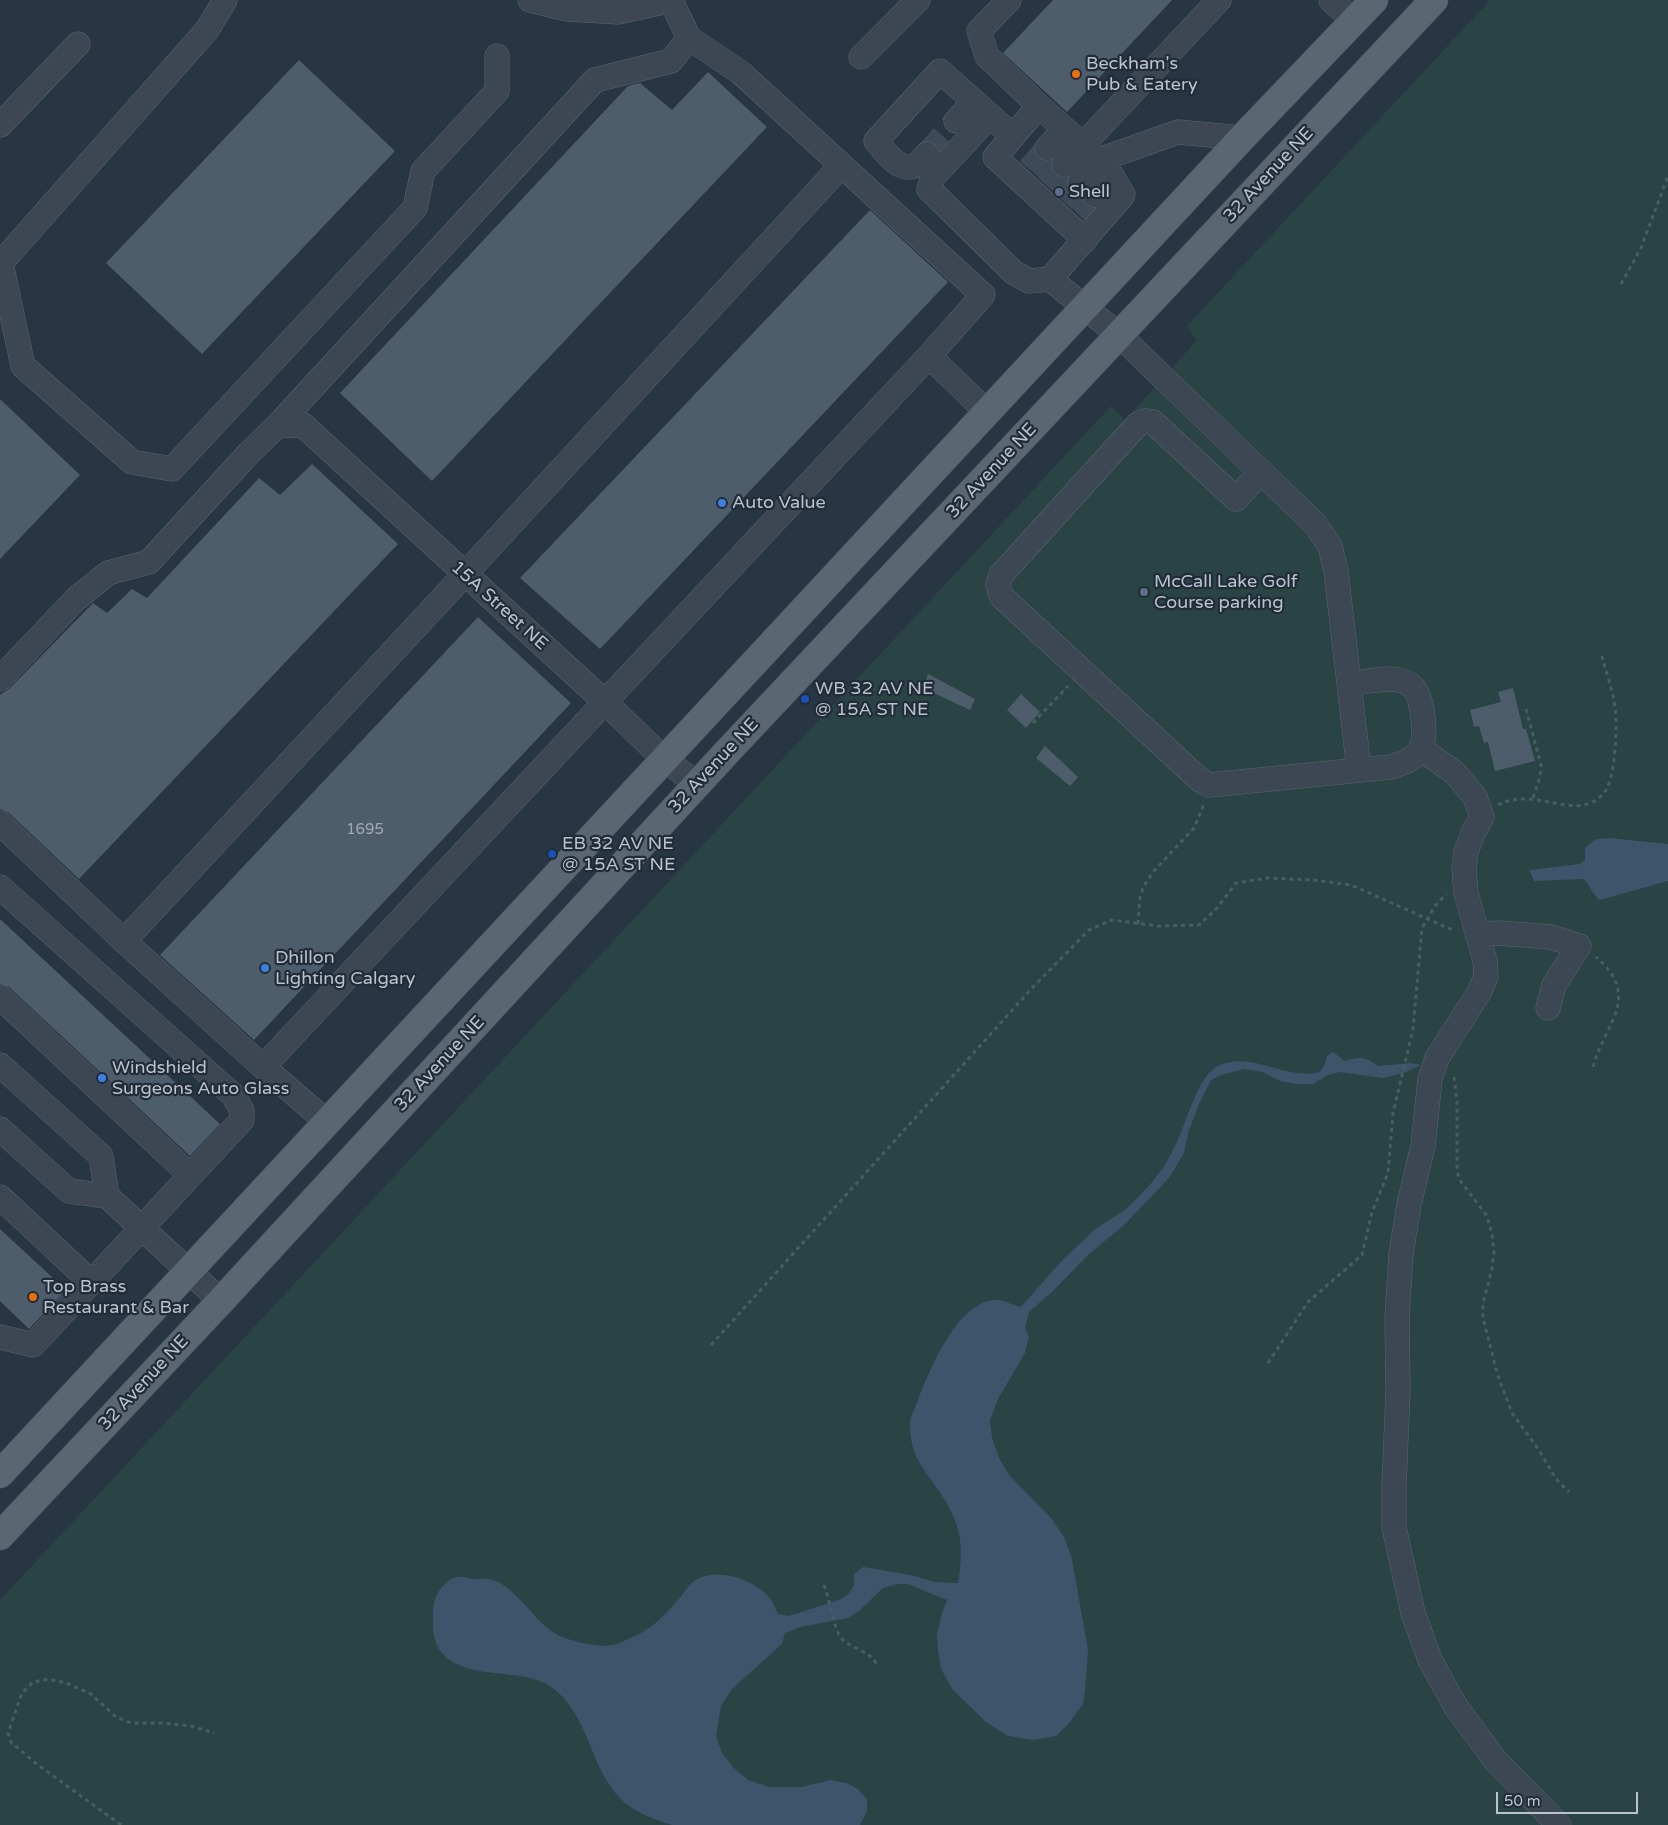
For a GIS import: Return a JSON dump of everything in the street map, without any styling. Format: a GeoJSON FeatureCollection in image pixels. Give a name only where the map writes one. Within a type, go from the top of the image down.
{"type":"FeatureCollection","features":[{"type":"Feature","properties":{"kind":"main road"},"geometry":{"type":"LineString","coordinates":[[0,1474],[1242,138],[1374,0]]}},
{"type":"Feature","properties":{"kind":"main road","name":"32 Avenue NE"},"geometry":{"type":"LineString","coordinates":[[0,1536],[221,1301],[697,784],[1434,0]]}},
{"type":"Feature","properties":{"kind":"street"},"geometry":{"type":"LineString","coordinates":[[225,0],[207,30],[2,263],[23,366],[132,462],[172,469],[415,208],[423,171],[497,91],[496,56]]}},
{"type":"Feature","properties":{"kind":"street"},"geometry":{"type":"LineString","coordinates":[[263,1067],[983,296],[740,74],[689,38],[672,0],[618,12],[567,8],[530,0]]}},
{"type":"Feature","properties":{"kind":"street"},"geometry":{"type":"LineString","coordinates":[[862,57],[918,0]]}},
{"type":"Feature","properties":{"kind":"street"},"geometry":{"type":"LineString","coordinates":[[982,109],[932,177],[929,189],[1013,272],[1029,281],[1050,279],[1123,195],[1098,160],[987,56],[979,30],[1008,0]]}},
{"type":"Feature","properties":{"kind":"street"},"geometry":{"type":"LineString","coordinates":[[1219,0],[1098,160],[1079,181],[1098,160],[1178,132],[1242,138]]}},
{"type":"Feature","properties":{"kind":"street"},"geometry":{"type":"LineString","coordinates":[[1331,0],[1354,21]]}},
{"type":"Feature","properties":{"kind":"street"},"geometry":{"type":"LineString","coordinates":[[0,678],[76,599],[108,573],[149,562],[595,80],[671,61],[689,38]]}},
{"type":"Feature","properties":{"kind":"street"},"geometry":{"type":"LineString","coordinates":[[0,125],[78,44]]}},
{"type":"Feature","properties":{"kind":"street"},"geometry":{"type":"LineString","coordinates":[[927,154],[911,167],[898,165],[876,141],[940,70],[1013,136]]}},
{"type":"Feature","properties":{"kind":"street"},"geometry":{"type":"LineString","coordinates":[[1039,106],[995,157],[1024,174],[1057,205],[1085,240]]}},
{"type":"Feature","properties":{"kind":"street"},"geometry":{"type":"LineString","coordinates":[[956,120],[982,109]]}},
{"type":"Feature","properties":{"kind":"street"},"geometry":{"type":"LineString","coordinates":[[1047,148],[1065,128]]}},
{"type":"Feature","properties":{"kind":"street"},"geometry":{"type":"LineString","coordinates":[[124,941],[841,166]]}},
{"type":"Feature","properties":{"kind":"street"},"geometry":{"type":"LineString","coordinates":[[1050,279],[1119,335],[1316,524],[1330,546],[1336,571],[1359,770]]}},
{"type":"Feature","properties":{"kind":"street"},"geometry":{"type":"LineString","coordinates":[[929,356],[987,412]]}},
{"type":"Feature","properties":{"kind":"street"},"geometry":{"type":"LineString","coordinates":[[1261,472],[1236,499],[1153,422],[1145,421],[1138,424],[1001,575],[998,584],[1001,596],[1200,780],[1209,785],[1391,767],[1408,762],[1421,749],[1425,735],[1418,694],[1411,686],[1400,680],[1349,684]]}},
{"type":"Feature","properties":{"kind":"street","name":"15A Street NE"},"geometry":{"type":"LineString","coordinates":[[276,426],[303,425],[605,702],[664,759],[697,784]]}},
{"type":"Feature","properties":{"kind":"street"},"geometry":{"type":"LineString","coordinates":[[1421,749],[1455,773],[1475,797],[1482,816],[1470,842],[1464,869],[1466,893],[1485,961],[1486,976],[1480,991],[1437,1058],[1430,1079],[1423,1146],[1409,1204],[1401,1254],[1397,1317],[1398,1391],[1394,1527],[1413,1612],[1430,1660],[1447,1691],[1456,1707],[1496,1761],[1559,1825]]}},
{"type":"Feature","properties":{"kind":"street"},"geometry":{"type":"LineString","coordinates":[[0,823],[124,941],[263,1067],[327,1122]]}},
{"type":"Feature","properties":{"kind":"street"},"geometry":{"type":"LineString","coordinates":[[0,887],[234,1096],[242,1110],[242,1120],[32,1345],[0,1337]]}},
{"type":"Feature","properties":{"kind":"street"},"geometry":{"type":"LineString","coordinates":[[1478,934],[1498,933],[1551,937],[1579,946],[1554,985],[1548,1008]]}},
{"type":"Feature","properties":{"kind":"street"},"geometry":{"type":"LineString","coordinates":[[0,997],[190,1175]]}},
{"type":"Feature","properties":{"kind":"street"},"geometry":{"type":"LineString","coordinates":[[0,1065],[101,1156],[107,1196]]}},
{"type":"Feature","properties":{"kind":"street"},"geometry":{"type":"LineString","coordinates":[[0,1129],[69,1191],[107,1196],[221,1301]]}},
{"type":"Feature","properties":{"kind":"street"},"geometry":{"type":"LineString","coordinates":[[0,1197],[91,1282]]}},
{"type":"Feature","properties":{"kind":"path"},"geometry":{"type":"LineString","coordinates":[[1621,284],[1640,248],[1668,176]]}},
{"type":"Feature","properties":{"kind":"path"},"geometry":{"type":"LineString","coordinates":[[1482,816],[1501,803],[1513,800],[1533,798],[1565,805],[1581,806],[1598,799],[1608,786],[1616,738],[1615,707],[1602,656]]}},
{"type":"Feature","properties":{"kind":"path"},"geometry":{"type":"LineString","coordinates":[[1034,723],[1065,690]]}},
{"type":"Feature","properties":{"kind":"path"},"geometry":{"type":"LineString","coordinates":[[1526,709],[1541,765],[1540,777],[1533,798]]}},
{"type":"Feature","properties":{"kind":"path"},"geometry":{"type":"LineString","coordinates":[[1138,924],[1140,896],[1145,884],[1153,872],[1194,828],[1202,810],[1209,785]]}},
{"type":"Feature","properties":{"kind":"path"},"geometry":{"type":"LineString","coordinates":[[1268,1363],[1308,1302],[1362,1255],[1372,1212],[1388,1173],[1393,1113],[1412,1029],[1422,928],[1464,869]]}},
{"type":"Feature","properties":{"kind":"path"},"geometry":{"type":"LineString","coordinates":[[711,1345],[1033,987],[1089,930],[1112,920],[1158,926],[1199,925],[1217,908],[1236,883],[1267,878],[1314,880],[1351,885],[1456,931],[1478,934]]}},
{"type":"Feature","properties":{"kind":"path"},"geometry":{"type":"LineString","coordinates":[[1579,946],[1597,957],[1608,967],[1616,980],[1619,990],[1619,1005],[1593,1067]]}},
{"type":"Feature","properties":{"kind":"path"},"geometry":{"type":"LineString","coordinates":[[1454,1076],[1457,1101],[1457,1169],[1459,1179],[1487,1216],[1492,1234],[1494,1251],[1492,1269],[1483,1303],[1483,1318],[1498,1376],[1512,1413],[1539,1450],[1556,1479],[1569,1492]]}},
{"type":"Feature","properties":{"kind":"path"},"geometry":{"type":"LineString","coordinates":[[824,1585],[835,1628],[841,1638],[850,1646],[871,1657],[879,1666]]}},
{"type":"Feature","properties":{"kind":"path"},"geometry":{"type":"LineString","coordinates":[[121,1825],[34,1762],[11,1742],[8,1733],[22,1692],[33,1682],[48,1679],[66,1683],[91,1694],[116,1717],[131,1723],[181,1725],[214,1733]]}},
{"type":"Feature","properties":{"kind":"green space"},"geometry":{"type":"Polygon","coordinates":[[[1490,0],[1668,0],[1668,1825],[0,1825],[0,1600],[1111,406],[1125,420],[1196,341],[1187,326],[1490,0]]]}},
{"type":"Feature","properties":{"kind":"water"},"geometry":{"type":"Polygon","coordinates":[[[1610,838],[1668,844],[1668,881],[1600,900],[1584,879],[1534,881],[1529,870],[1580,864],[1585,860],[1585,848],[1596,839],[1610,838]]]}},
{"type":"Feature","properties":{"kind":"water"},"geometry":{"type":"Polygon","coordinates":[[[1333,1052],[1345,1061],[1363,1058],[1378,1066],[1411,1063],[1421,1065],[1406,1072],[1383,1078],[1339,1072],[1328,1075],[1313,1084],[1296,1084],[1280,1081],[1262,1072],[1244,1069],[1221,1075],[1211,1080],[1188,1133],[1184,1153],[1169,1178],[1126,1223],[1087,1256],[1052,1292],[1029,1312],[1025,1327],[1029,1337],[1025,1353],[998,1399],[990,1420],[992,1438],[999,1458],[1009,1475],[1051,1518],[1064,1537],[1072,1559],[1088,1650],[1085,1690],[1083,1704],[1069,1723],[1056,1736],[1033,1740],[1008,1736],[986,1722],[953,1690],[941,1669],[937,1635],[947,1600],[908,1584],[898,1584],[883,1588],[859,1611],[848,1618],[800,1627],[785,1633],[782,1644],[732,1689],[721,1706],[716,1736],[722,1753],[734,1768],[748,1780],[769,1787],[802,1787],[830,1780],[847,1783],[858,1789],[867,1799],[867,1811],[860,1825],[672,1825],[634,1809],[616,1793],[605,1778],[575,1713],[550,1686],[536,1679],[480,1671],[462,1666],[447,1658],[437,1645],[433,1625],[435,1599],[445,1584],[459,1577],[498,1582],[516,1595],[549,1630],[569,1640],[600,1646],[621,1642],[649,1628],[666,1613],[693,1582],[702,1577],[712,1575],[735,1577],[756,1586],[771,1600],[778,1614],[789,1616],[839,1600],[849,1594],[854,1585],[854,1574],[863,1567],[911,1575],[934,1582],[958,1583],[961,1555],[959,1532],[951,1510],[925,1472],[916,1455],[912,1444],[910,1426],[911,1416],[937,1356],[956,1326],[979,1305],[992,1300],[1003,1301],[1021,1307],[1052,1271],[1089,1235],[1134,1201],[1152,1182],[1166,1163],[1177,1142],[1194,1098],[1212,1070],[1220,1065],[1245,1061],[1307,1074],[1320,1072],[1327,1056],[1333,1052]]]}},
{"type":"Feature","properties":{"kind":"building"},"geometry":{"type":"Polygon","coordinates":[[[1053,0],[1172,0],[1067,112],[1003,53],[1053,0]]]}},
{"type":"Feature","properties":{"kind":"building"},"geometry":{"type":"Polygon","coordinates":[[[299,60],[395,151],[202,354],[106,263],[299,60]]]}},
{"type":"Feature","properties":{"kind":"building"},"geometry":{"type":"Polygon","coordinates":[[[708,72],[767,127],[432,481],[340,393],[628,86],[640,83],[672,110],[708,72]]]}},
{"type":"Feature","properties":{"kind":"building"},"geometry":{"type":"Polygon","coordinates":[[[870,210],[948,282],[600,649],[520,578],[870,210]]]}},
{"type":"Feature","properties":{"kind":"building"},"geometry":{"type":"Polygon","coordinates":[[[0,399],[80,475],[0,559],[0,399]]]}},
{"type":"Feature","properties":{"kind":"building"},"geometry":{"type":"Polygon","coordinates":[[[312,464],[398,544],[79,879],[9,813],[0,809],[0,695],[10,688],[93,603],[107,613],[132,589],[147,598],[259,478],[280,495],[312,464]]]}},
{"type":"Feature","properties":{"kind":"building"},"geometry":{"type":"Polygon","coordinates":[[[478,617],[571,703],[254,1040],[160,955],[478,617]]]}},
{"type":"Feature","properties":{"kind":"building"},"geometry":{"type":"Polygon","coordinates":[[[928,674],[975,699],[970,710],[923,688],[928,674]]]}},
{"type":"Feature","properties":{"kind":"building"},"geometry":{"type":"Polygon","coordinates":[[[1513,688],[1523,729],[1526,729],[1535,761],[1495,771],[1488,742],[1484,743],[1479,726],[1474,727],[1470,710],[1501,702],[1498,692],[1513,688]]]}},
{"type":"Feature","properties":{"kind":"building"},"geometry":{"type":"Polygon","coordinates":[[[1021,694],[1040,712],[1026,728],[1007,710],[1021,694]]]}},
{"type":"Feature","properties":{"kind":"building"},"geometry":{"type":"Polygon","coordinates":[[[1045,746],[1078,777],[1070,786],[1036,758],[1045,746]]]}},
{"type":"Feature","properties":{"kind":"building"},"geometry":{"type":"Polygon","coordinates":[[[0,919],[220,1124],[190,1156],[9,987],[0,984],[0,919]]]}},
{"type":"Feature","properties":{"kind":"building"},"geometry":{"type":"Polygon","coordinates":[[[0,1229],[66,1290],[29,1329],[0,1301],[0,1229]]]}},
{"type":"Feature","properties":{"kind":"tunnel"},"geometry":{"type":"LineString","coordinates":[[927,154],[956,121]]}},
{"type":"Feature","properties":{"kind":"tunnel"},"geometry":{"type":"LineString","coordinates":[[1029,169],[1047,148]]}},
{"type":"Feature","properties":{"kind":"tunnel"},"geometry":{"type":"LineString","coordinates":[[1046,185],[1064,165]]}},
{"type":"Feature","properties":{"kind":"tunnel"},"geometry":{"type":"LineString","coordinates":[[1063,201],[1080,182]]}},
{"type":"Feature","properties":{"kind":"tunnel"},"geometry":{"type":"LineString","coordinates":[[1077,213],[1094,195]]}},
{"type":"Feature","properties":{"kind":"place","name":"Beckham's Pub & Eatery"},"geometry":{"type":"Point","coordinates":[1076,74]}},
{"type":"Feature","properties":{"kind":"place","name":"Shell"},"geometry":{"type":"Point","coordinates":[1059,192]}},
{"type":"Feature","properties":{"kind":"place","name":"Auto Value"},"geometry":{"type":"Point","coordinates":[722,503]}},
{"type":"Feature","properties":{"kind":"place","name":"McCall Lake Golf Course parking"},"geometry":{"type":"Point","coordinates":[1144,592]}},
{"type":"Feature","properties":{"kind":"place","name":"WB 32 AV NE @ 15A ST NE"},"geometry":{"type":"Point","coordinates":[805,699]}},
{"type":"Feature","properties":{"kind":"place","name":"EB 32 AV NE @ 15A ST NE"},"geometry":{"type":"Point","coordinates":[552,854]}},
{"type":"Feature","properties":{"kind":"place","name":"Dhillon Lighting Calgary"},"geometry":{"type":"Point","coordinates":[265,968]}},
{"type":"Feature","properties":{"kind":"place","name":"Windshield Surgeons Auto Glass"},"geometry":{"type":"Point","coordinates":[102,1078]}},
{"type":"Feature","properties":{"kind":"place","name":"Top Brass Restaurant & Bar"},"geometry":{"type":"Point","coordinates":[33,1297]}}]}
